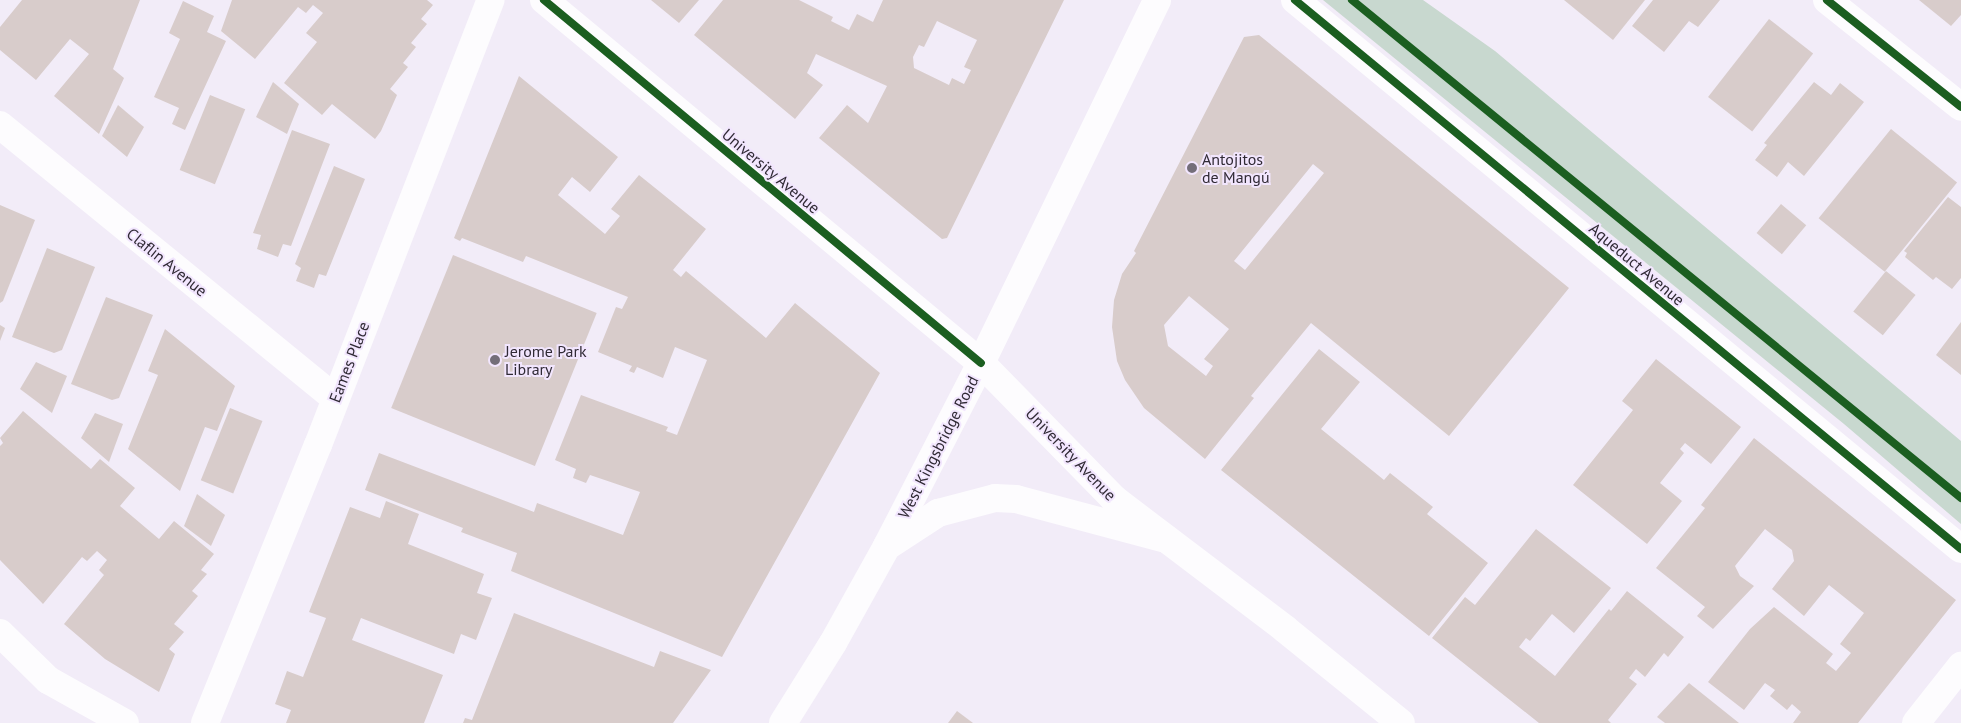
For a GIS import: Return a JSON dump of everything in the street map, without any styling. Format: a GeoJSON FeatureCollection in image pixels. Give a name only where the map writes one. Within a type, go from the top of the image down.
{"type":"FeatureCollection","features":[{"type":"Feature","properties":{"kind":"street","name":"Eames Place"},"geometry":{"type":"LineString","coordinates":[[205,723],[491,0]]}},
{"type":"Feature","properties":{"kind":"street","name":"University Avenue"},"geometry":{"type":"LineString","coordinates":[[544,0],[981,362],[1114,499],[1285,629],[1400,723]]}},
{"type":"Feature","properties":{"kind":"street","name":"West Kingsbridge Road"},"geometry":{"type":"LineString","coordinates":[[782,723],[833,643],[887,546],[981,362],[1157,0]]}},
{"type":"Feature","properties":{"kind":"street","name":"Aqueduct Avenue"},"geometry":{"type":"LineString","coordinates":[[1295,0],[1961,550]]}},
{"type":"Feature","properties":{"kind":"street"},"geometry":{"type":"LineString","coordinates":[[1827,0],[1961,107]]}},
{"type":"Feature","properties":{"kind":"street","name":"Claflin Avenue"},"geometry":{"type":"LineString","coordinates":[[0,125],[335,398]]}},
{"type":"Feature","properties":{"kind":"street"},"geometry":{"type":"LineString","coordinates":[[887,546],[938,513],[995,498],[1016,499],[1166,539]]}},
{"type":"Feature","properties":{"kind":"street"},"geometry":{"type":"LineString","coordinates":[[0,633],[48,680],[125,723]]}},
{"type":"Feature","properties":{"kind":"street"},"geometry":{"type":"LineString","coordinates":[[1916,723],[1961,666]]}},
{"type":"Feature","properties":{"kind":"shaded area"},"geometry":{"type":"Polygon","coordinates":[[[1323,0],[1423,0],[1495,51],[1961,441],[1961,524],[1844,424],[1323,0]]]}},
{"type":"Feature","properties":{"kind":"building"},"geometry":{"type":"Polygon","coordinates":[[[22,0],[140,0],[113,69],[124,78],[99,134],[54,96],[89,54],[70,39],[36,80],[0,50],[0,27],[22,0]]]}},
{"type":"Feature","properties":{"kind":"building"},"geometry":{"type":"Polygon","coordinates":[[[232,0],[427,0],[433,5],[421,19],[427,24],[411,43],[416,47],[403,63],[408,67],[390,89],[397,95],[381,131],[375,139],[332,104],[322,115],[284,83],[317,42],[306,33],[323,13],[313,5],[306,13],[298,7],[255,59],[221,31],[232,0]]]}},
{"type":"Feature","properties":{"kind":"building"},"geometry":{"type":"Polygon","coordinates":[[[651,0],[699,0],[679,23],[651,0]]]}},
{"type":"Feature","properties":{"kind":"building"},"geometry":{"type":"Polygon","coordinates":[[[723,0],[799,0],[833,17],[831,21],[849,30],[857,14],[873,22],[883,0],[1064,0],[947,238],[942,239],[819,138],[847,105],[868,123],[887,86],[816,54],[807,73],[823,85],[795,119],[694,35],[723,0]],[[937,21],[924,47],[919,45],[913,57],[914,68],[949,85],[952,78],[964,84],[971,70],[964,67],[977,40],[937,21]]]}},
{"type":"Feature","properties":{"kind":"building"},"geometry":{"type":"Polygon","coordinates":[[[1564,0],[1645,0],[1613,40],[1564,0]]]}},
{"type":"Feature","properties":{"kind":"building"},"geometry":{"type":"Polygon","coordinates":[[[1653,0],[1720,0],[1698,27],[1689,21],[1664,52],[1632,26],[1653,0]]]}},
{"type":"Feature","properties":{"kind":"building"},"geometry":{"type":"Polygon","coordinates":[[[1919,0],[1961,0],[1961,15],[1951,26],[1919,0]]]}},
{"type":"Feature","properties":{"kind":"building"},"geometry":{"type":"Polygon","coordinates":[[[183,1],[214,16],[207,32],[226,41],[185,130],[172,124],[179,108],[154,97],[180,39],[169,33],[183,1]]]}},
{"type":"Feature","properties":{"kind":"building"},"geometry":{"type":"Polygon","coordinates":[[[1769,19],[1813,53],[1752,131],[1708,97],[1769,19]]]}},
{"type":"Feature","properties":{"kind":"building"},"geometry":{"type":"Polygon","coordinates":[[[1259,35],[1569,288],[1449,436],[1311,323],[1251,396],[1254,398],[1205,459],[1144,408],[1125,380],[1117,361],[1112,327],[1114,300],[1122,274],[1136,253],[1134,251],[1244,37],[1259,35]],[[1313,164],[1234,261],[1245,270],[1324,173],[1313,164]],[[1189,296],[1164,325],[1168,346],[1206,376],[1213,366],[1204,359],[1229,329],[1189,296]]]}},
{"type":"Feature","properties":{"kind":"building"},"geometry":{"type":"Polygon","coordinates":[[[519,76],[618,157],[590,192],[572,177],[558,195],[605,234],[620,216],[611,209],[639,175],[706,229],[673,270],[681,277],[686,271],[766,338],[795,303],[880,373],[722,657],[511,571],[517,553],[461,532],[463,528],[365,490],[379,453],[534,512],[537,503],[623,535],[640,492],[590,475],[586,483],[573,478],[576,469],[555,460],[581,395],[668,427],[666,431],[677,435],[707,360],[675,347],[663,378],[637,367],[634,373],[629,371],[632,366],[598,352],[616,307],[622,309],[628,297],[526,256],[523,262],[462,238],[460,241],[454,238],[519,76]]]}},
{"type":"Feature","properties":{"kind":"building"},"geometry":{"type":"Polygon","coordinates":[[[273,82],[299,104],[287,134],[256,117],[273,82]]]}},
{"type":"Feature","properties":{"kind":"building"},"geometry":{"type":"Polygon","coordinates":[[[1814,82],[1831,95],[1840,83],[1864,102],[1804,176],[1788,162],[1777,177],[1755,160],[1767,145],[1764,143],[1814,82]]]}},
{"type":"Feature","properties":{"kind":"building"},"geometry":{"type":"Polygon","coordinates":[[[210,95],[245,109],[215,184],[180,170],[210,95]]]}},
{"type":"Feature","properties":{"kind":"building"},"geometry":{"type":"Polygon","coordinates":[[[118,105],[144,127],[127,157],[102,136],[118,105]]]}},
{"type":"Feature","properties":{"kind":"building"},"geometry":{"type":"Polygon","coordinates":[[[1891,129],[1957,182],[1885,272],[1819,218],[1891,129]]]}},
{"type":"Feature","properties":{"kind":"building"},"geometry":{"type":"Polygon","coordinates":[[[292,130],[330,144],[291,246],[283,244],[278,257],[257,249],[261,235],[253,233],[292,130]]]}},
{"type":"Feature","properties":{"kind":"building"},"geometry":{"type":"Polygon","coordinates":[[[334,166],[365,179],[326,276],[319,274],[314,288],[296,281],[301,268],[295,264],[334,166]]]}},
{"type":"Feature","properties":{"kind":"building"},"geometry":{"type":"Polygon","coordinates":[[[1948,197],[1961,207],[1961,278],[1952,289],[1936,277],[1933,280],[1905,257],[1907,253],[1904,251],[1948,197]]]}},
{"type":"Feature","properties":{"kind":"building"},"geometry":{"type":"Polygon","coordinates":[[[1781,204],[1806,225],[1782,254],[1757,233],[1781,204]]]}},
{"type":"Feature","properties":{"kind":"building"},"geometry":{"type":"Polygon","coordinates":[[[0,205],[35,220],[3,301],[0,303],[0,205]]]}},
{"type":"Feature","properties":{"kind":"building"},"geometry":{"type":"Polygon","coordinates":[[[47,248],[95,267],[62,350],[54,353],[12,337],[47,248]]]}},
{"type":"Feature","properties":{"kind":"building","name":"Jerome Park Library"},"geometry":{"type":"Polygon","coordinates":[[[453,255],[597,313],[535,466],[391,408],[453,255]]]}},
{"type":"Feature","properties":{"kind":"building"},"geometry":{"type":"Polygon","coordinates":[[[1886,271],[1916,295],[1883,335],[1853,311],[1886,271]]]}},
{"type":"Feature","properties":{"kind":"building"},"geometry":{"type":"Polygon","coordinates":[[[106,297],[153,315],[119,398],[112,400],[71,384],[106,297]]]}},
{"type":"Feature","properties":{"kind":"building"},"geometry":{"type":"Polygon","coordinates":[[[1961,322],[1961,375],[1936,355],[1961,322]]]}},
{"type":"Feature","properties":{"kind":"building"},"geometry":{"type":"Polygon","coordinates":[[[0,325],[5,328],[0,341],[0,325]]]}},
{"type":"Feature","properties":{"kind":"building"},"geometry":{"type":"Polygon","coordinates":[[[165,329],[235,386],[217,431],[205,427],[180,491],[128,449],[158,375],[148,371],[165,329]]]}},
{"type":"Feature","properties":{"kind":"building"},"geometry":{"type":"Polygon","coordinates":[[[1319,349],[1360,382],[1321,429],[1384,480],[1390,473],[1433,507],[1427,514],[1488,563],[1429,636],[1221,470],[1319,349]]]}},
{"type":"Feature","properties":{"kind":"building"},"geometry":{"type":"Polygon","coordinates":[[[1656,359],[1741,427],[1711,464],[1685,443],[1680,449],[1684,453],[1660,483],[1682,501],[1647,544],[1573,485],[1633,410],[1622,401],[1656,359]]]}},
{"type":"Feature","properties":{"kind":"building"},"geometry":{"type":"Polygon","coordinates":[[[36,362],[67,376],[52,413],[20,389],[36,362]]]}},
{"type":"Feature","properties":{"kind":"building"},"geometry":{"type":"Polygon","coordinates":[[[230,408],[262,421],[233,493],[201,480],[230,408]]]}},
{"type":"Feature","properties":{"kind":"building"},"geometry":{"type":"Polygon","coordinates":[[[23,411],[91,469],[100,459],[135,488],[120,506],[159,539],[174,521],[214,554],[201,570],[207,574],[192,591],[198,596],[174,624],[184,632],[169,649],[175,654],[159,692],[105,659],[64,624],[104,575],[99,570],[107,560],[97,551],[87,561],[82,557],[43,604],[0,560],[0,446],[3,443],[0,438],[23,411]]]}},
{"type":"Feature","properties":{"kind":"building"},"geometry":{"type":"Polygon","coordinates":[[[95,413],[123,424],[109,462],[81,438],[95,413]]]}},
{"type":"Feature","properties":{"kind":"building"},"geometry":{"type":"Polygon","coordinates":[[[1754,438],[1956,600],[1858,723],[1793,723],[1801,712],[1792,704],[1787,710],[1770,696],[1775,690],[1765,683],[1744,710],[1708,682],[1750,629],[1774,607],[1833,654],[1826,663],[1836,671],[1851,653],[1840,644],[1864,613],[1829,585],[1804,616],[1772,589],[1794,561],[1792,550],[1765,529],[1735,566],[1740,576],[1754,586],[1713,629],[1697,616],[1705,607],[1656,568],[1705,508],[1701,505],[1754,438]]]}},
{"type":"Feature","properties":{"kind":"building"},"geometry":{"type":"Polygon","coordinates":[[[197,494],[225,515],[211,546],[184,526],[197,494]]]}},
{"type":"Feature","properties":{"kind":"building"},"geometry":{"type":"Polygon","coordinates":[[[386,501],[419,514],[408,544],[484,574],[477,593],[492,598],[476,640],[461,634],[454,654],[361,618],[352,640],[443,675],[424,723],[286,723],[291,710],[275,704],[287,671],[303,677],[326,618],[309,612],[350,507],[380,518],[386,501]]]}},
{"type":"Feature","properties":{"kind":"building"},"geometry":{"type":"Polygon","coordinates":[[[1536,529],[1611,588],[1574,633],[1552,614],[1530,641],[1526,638],[1519,647],[1555,676],[1609,609],[1611,611],[1627,591],[1684,637],[1668,657],[1664,653],[1645,677],[1636,669],[1629,678],[1637,684],[1608,720],[1611,723],[1539,723],[1432,638],[1465,597],[1475,605],[1536,529]]]}},
{"type":"Feature","properties":{"kind":"building"},"geometry":{"type":"Polygon","coordinates":[[[514,613],[654,667],[660,651],[711,670],[673,723],[463,723],[465,718],[472,720],[514,613]]]}},
{"type":"Feature","properties":{"kind":"building"},"geometry":{"type":"Polygon","coordinates":[[[1689,683],[1739,723],[1665,723],[1657,717],[1689,683]]]}},
{"type":"Feature","properties":{"kind":"building"},"geometry":{"type":"Polygon","coordinates":[[[957,711],[973,723],[948,723],[957,711]]]}},
{"type":"Feature","properties":{"kind":"cycle path"},"geometry":{"type":"LineString","coordinates":[[544,0],[981,363]]}},
{"type":"Feature","properties":{"kind":"cycle path"},"geometry":{"type":"LineString","coordinates":[[1295,0],[1961,549]]}},
{"type":"Feature","properties":{"kind":"cycle path"},"geometry":{"type":"LineString","coordinates":[[1352,0],[1961,498]]}},
{"type":"Feature","properties":{"kind":"cycle path"},"geometry":{"type":"LineString","coordinates":[[1827,0],[1961,107]]}},
{"type":"Feature","properties":{"kind":"place","name":"Antojitos de Mangú"},"geometry":{"type":"Point","coordinates":[1192,168]}},
{"type":"Feature","properties":{"kind":"place","name":"Jerome Park Library"},"geometry":{"type":"Point","coordinates":[495,360]}}]}
